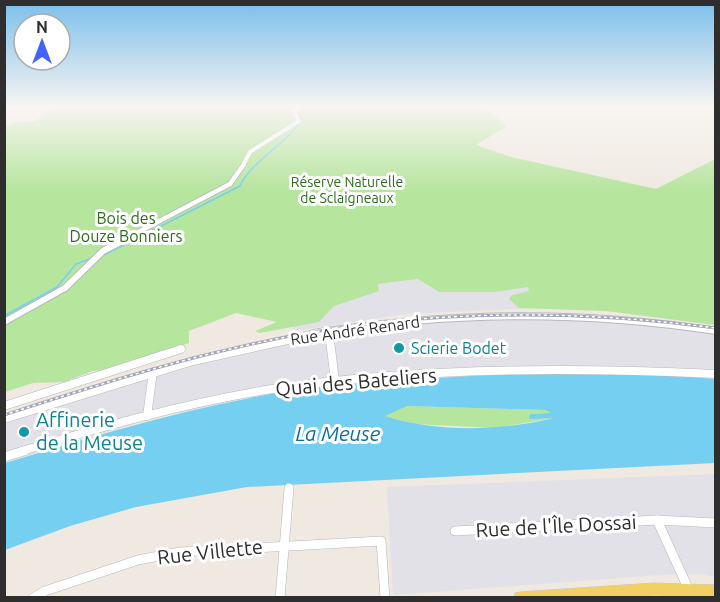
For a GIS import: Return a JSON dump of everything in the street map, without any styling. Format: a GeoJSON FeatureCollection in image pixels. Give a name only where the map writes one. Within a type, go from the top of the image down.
{"type":"FeatureCollection","features":[{"type":"Feature","properties":{"kind":"main road"},"geometry":{"type":"LineString","coordinates":[[520,597],[688,588],[716,591]]}},
{"type":"Feature","properties":{"kind":"street"},"geometry":{"type":"LineString","coordinates":[[4,322],[65,288],[93,258],[163,218],[230,184],[238,176],[250,152],[279,134]]}},
{"type":"Feature","properties":{"kind":"street","name":"Rue André Renard"},"geometry":{"type":"LineString","coordinates":[[4,419],[153,372],[257,345],[401,322],[520,315],[607,318],[716,332]]}},
{"type":"Feature","properties":{"kind":"street"},"geometry":{"type":"LineString","coordinates":[[329,332],[336,381]]}},
{"type":"Feature","properties":{"kind":"street"},"geometry":{"type":"LineString","coordinates":[[4,406],[181,349]]}},
{"type":"Feature","properties":{"kind":"street","name":"Quai des Bateliers"},"geometry":{"type":"LineString","coordinates":[[4,457],[147,416],[267,390],[336,381],[452,373],[667,371],[716,374]]}},
{"type":"Feature","properties":{"kind":"street"},"geometry":{"type":"LineString","coordinates":[[147,416],[153,372]]}},
{"type":"Feature","properties":{"kind":"street","name":"Rue Villette"},"geometry":{"type":"LineString","coordinates":[[280,597],[289,488]]}},
{"type":"Feature","properties":{"kind":"street","name":"Rue de l'Île Dossai"},"geometry":{"type":"LineString","coordinates":[[657,520],[688,588]]}},
{"type":"Feature","properties":{"kind":"street","name":"Rue de l'Île Dossai"},"geometry":{"type":"LineString","coordinates":[[455,531],[657,520],[716,523]]}},
{"type":"Feature","properties":{"kind":"street","name":"Rue Villette"},"geometry":{"type":"LineString","coordinates":[[33,597],[138,560],[180,552],[381,541],[385,597]]}},
{"type":"Feature","properties":{"kind":"shaded area"},"geometry":{"type":"Polygon","coordinates":[[[432,278],[579,285],[536,308],[406,314],[294,331],[290,313],[377,284],[432,278]]]}},
{"type":"Feature","properties":{"kind":"shaded area"},"geometry":{"type":"Polygon","coordinates":[[[508,314],[715,330],[715,379],[668,375],[512,374],[252,397],[151,419],[5,463],[5,417],[155,370],[328,331],[508,314]]]}},
{"type":"Feature","properties":{"kind":"shaded area"},"geometry":{"type":"Polygon","coordinates":[[[715,474],[715,577],[699,574],[660,575],[393,595],[387,487],[715,474]]]}},
{"type":"Feature","properties":{"kind":"green space","name":"Bois des Douze Bonniers"},"geometry":{"type":"Polygon","coordinates":[[[4,134],[494,134],[476,145],[511,157],[656,189],[715,159],[715,325],[606,311],[519,308],[509,299],[512,295],[529,291],[528,287],[494,292],[439,292],[418,279],[378,284],[379,291],[334,306],[319,322],[260,333],[255,331],[277,322],[236,313],[189,331],[189,343],[114,369],[93,371],[64,382],[33,383],[5,392],[4,134]]]}},
{"type":"Feature","properties":{"kind":"green space"},"geometry":{"type":"Polygon","coordinates":[[[406,406],[546,410],[550,413],[530,414],[555,418],[495,428],[414,424],[384,416],[406,406]]]}},
{"type":"Feature","properties":{"kind":"water","name":"La Meuse"},"geometry":{"type":"Polygon","coordinates":[[[512,374],[668,375],[715,379],[715,463],[247,487],[136,507],[70,526],[5,550],[5,463],[157,419],[282,392],[348,384],[512,374]],[[407,406],[385,416],[405,422],[447,428],[491,428],[554,418],[529,419],[530,414],[550,413],[546,410],[407,406]]]}},
{"type":"Feature","properties":{"kind":"waterway"},"geometry":{"type":"LineString","coordinates":[[102,256],[240,186],[253,168],[290,134]]}},
{"type":"Feature","properties":{"kind":"waterway"},"geometry":{"type":"LineString","coordinates":[[4,316],[57,287],[76,264],[92,258]]}},
{"type":"Feature","properties":{"kind":"railway"},"geometry":{"type":"LineString","coordinates":[[4,415],[121,378],[209,354],[358,325],[417,319],[536,315],[656,321],[716,328]]}},
{"type":"Feature","properties":{"kind":"place","name":"Scierie Bodet"},"geometry":{"type":"Point","coordinates":[399,348]}},
{"type":"Feature","properties":{"kind":"place","name":"Affinerie de la Meuse"},"geometry":{"type":"Point","coordinates":[24,432]}},
{"type":"Feature","properties":{"kind":"park label","name":"Réserve Naturelle de Sclaigneaux"},"geometry":{"type":"Point","coordinates":[347,190]}}]}
